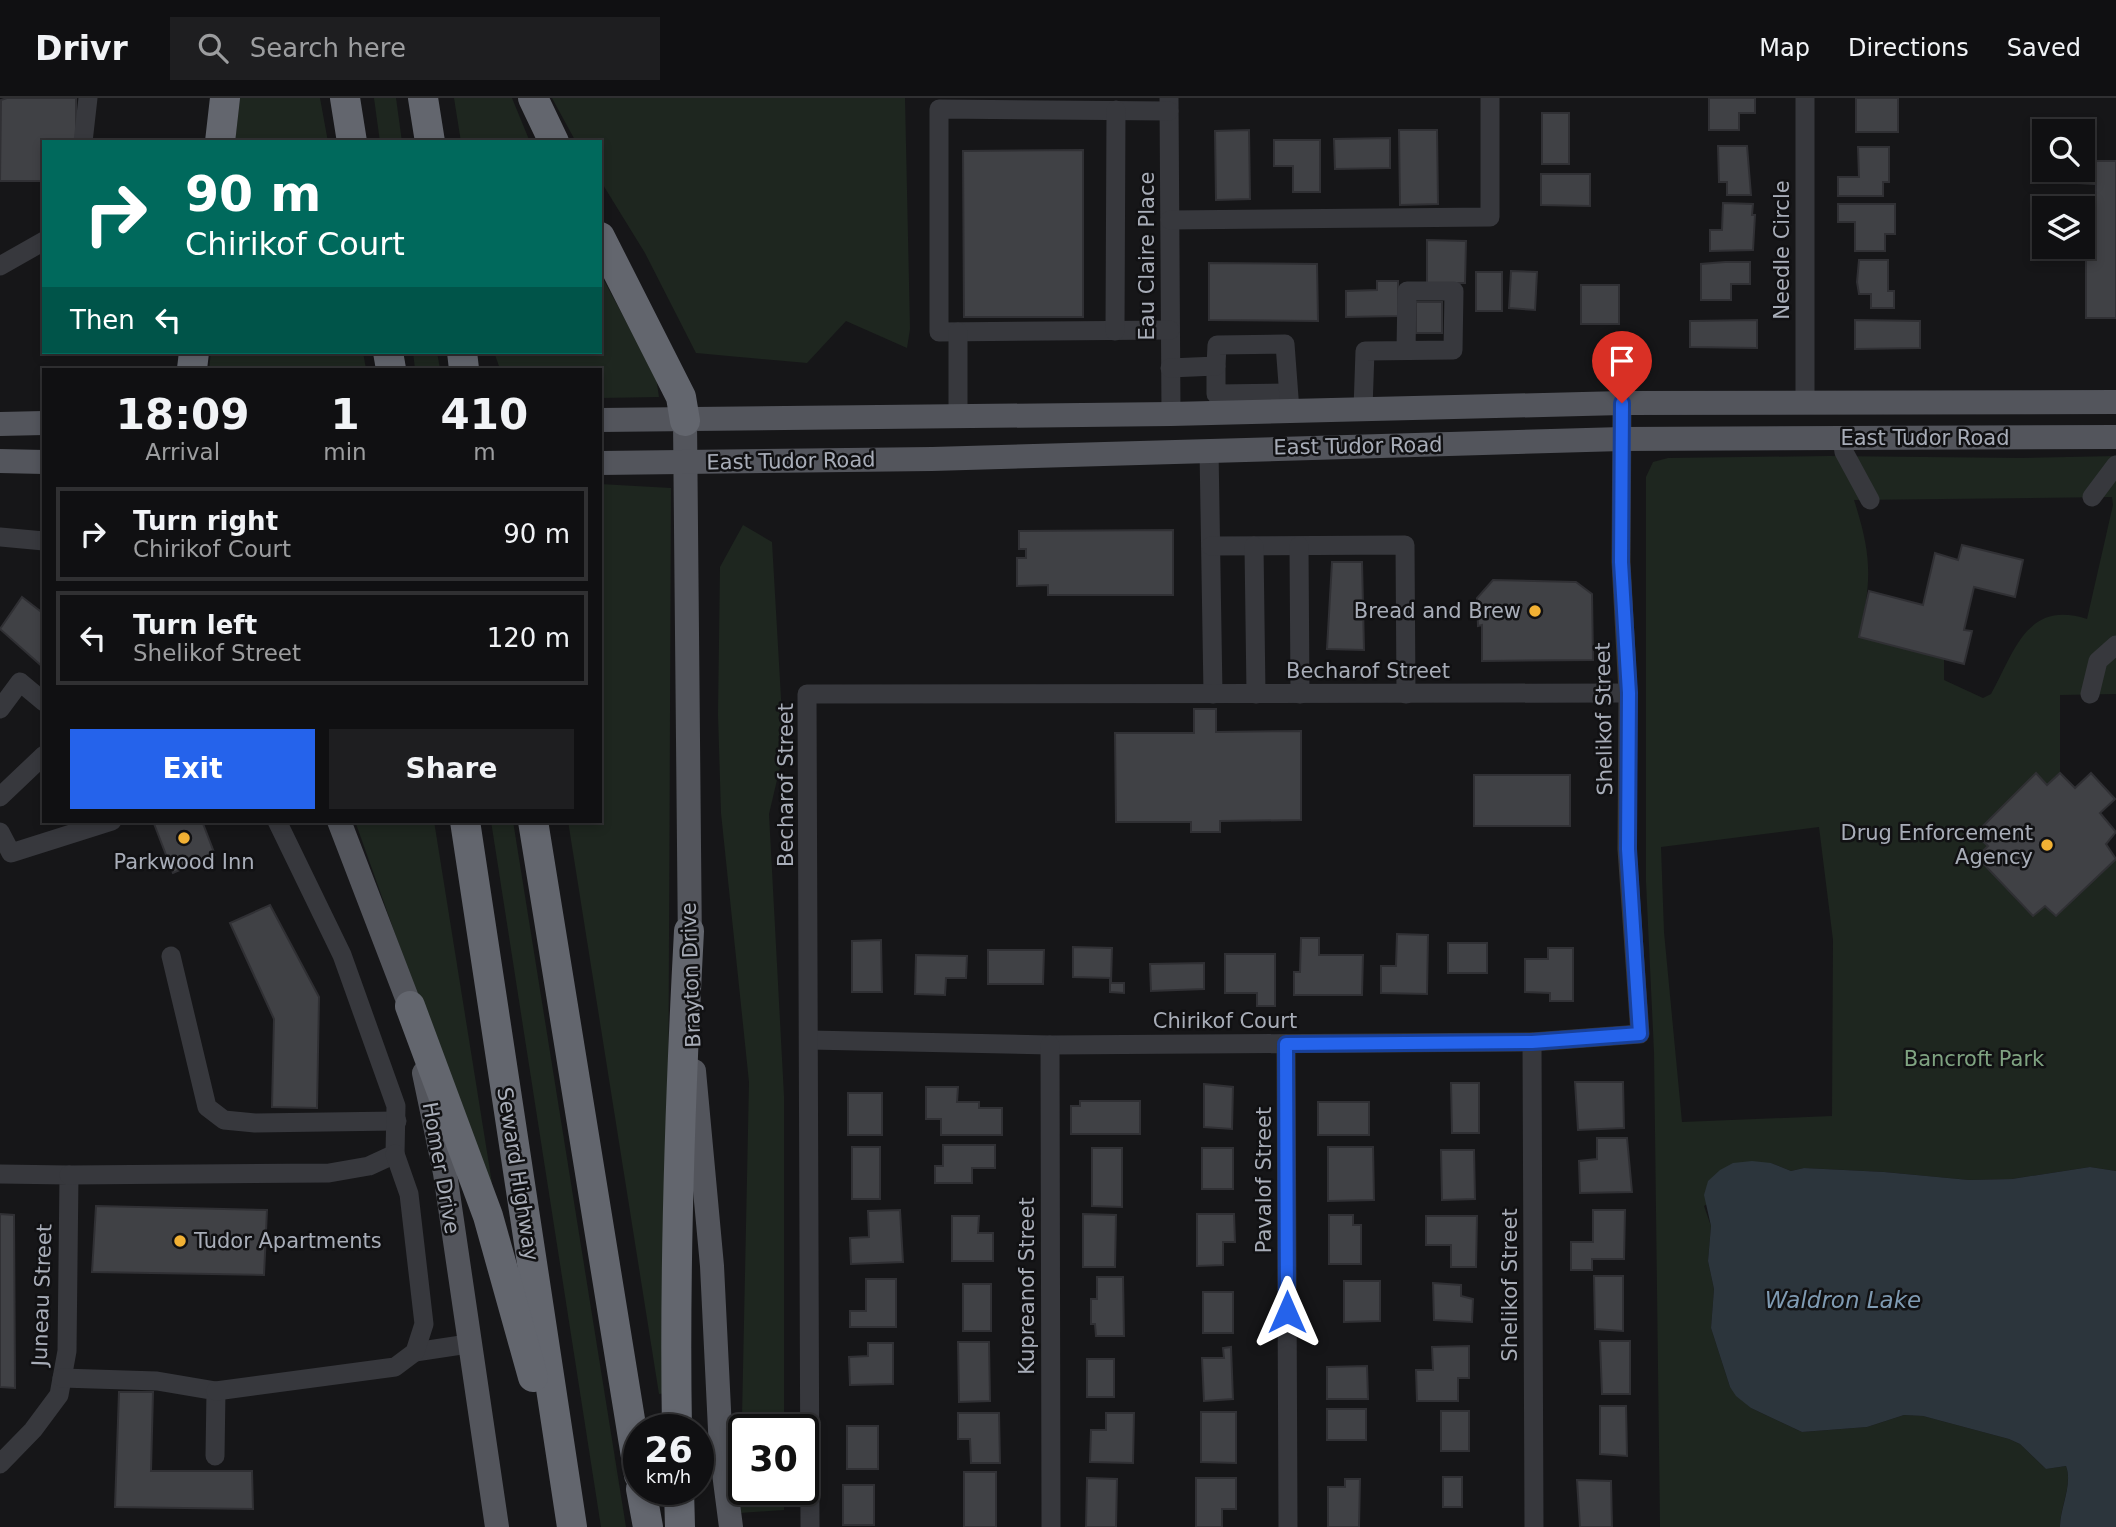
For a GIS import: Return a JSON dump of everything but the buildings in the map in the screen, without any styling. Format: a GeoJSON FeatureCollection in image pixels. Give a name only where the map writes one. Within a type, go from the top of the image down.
{"type":"FeatureCollection","features":[{"type":"Feature","properties":{"kind":"highway"},"geometry":{"type":"LineString","coordinates":[[220,140],[225,98]]}},
{"type":"Feature","properties":{"kind":"highway"},"geometry":{"type":"LineString","coordinates":[[345,98],[352,140]]}},
{"type":"Feature","properties":{"kind":"highway"},"geometry":{"type":"LineString","coordinates":[[423,98],[430,140]]}},
{"type":"Feature","properties":{"kind":"highway"},"geometry":{"type":"LineString","coordinates":[[533,98],[553,140]]}},
{"type":"Feature","properties":{"kind":"highway"},"geometry":{"type":"LineString","coordinates":[[602,241],[681,397],[685,421]]}},
{"type":"Feature","properties":{"kind":"highway","name":"Seward Highway"},"geometry":{"type":"LineString","coordinates":[[465,823],[570,1515]]}},
{"type":"Feature","properties":{"kind":"highway"},"geometry":{"type":"LineString","coordinates":[[533,823],[629,1414]]}},
{"type":"Feature","properties":{"kind":"highway"},"geometry":{"type":"LineString","coordinates":[[677,1414],[675,1265],[678,1117],[689,931]]}},
{"type":"Feature","properties":{"kind":"highway"},"geometry":{"type":"LineString","coordinates":[[410,1006],[488,1216],[570,1515]]}},
{"type":"Feature","properties":{"kind":"highway"},"geometry":{"type":"LineString","coordinates":[[644,1505],[648,1527]]}},
{"type":"Feature","properties":{"kind":"highway"},"geometry":{"type":"LineString","coordinates":[[679,1505],[680,1527]]}},
{"type":"Feature","properties":{"kind":"main road","name":"East Tudor Road"},"geometry":{"type":"LineString","coordinates":[[602,420],[1171,414],[1289,402],[1363,408],[1622,403],[2116,402]]}},
{"type":"Feature","properties":{"kind":"main road","name":"Brayton Drive"},"geometry":{"type":"LineString","coordinates":[[685,421],[689,931],[695,1093],[712,1266],[721,1450],[731,1527]]}},
{"type":"Feature","properties":{"kind":"main road"},"geometry":{"type":"LineString","coordinates":[[0,424],[42,423]]}},
{"type":"Feature","properties":{"kind":"main road","name":"East Tudor Road"},"geometry":{"type":"LineString","coordinates":[[602,463],[932,459],[1622,439],[2116,437]]}},
{"type":"Feature","properties":{"kind":"main road"},"geometry":{"type":"LineString","coordinates":[[0,461],[42,462]]}},
{"type":"Feature","properties":{"kind":"main road","name":"Homer Drive"},"geometry":{"type":"LineString","coordinates":[[341,823],[410,1006],[445,1174],[497,1527]]}},
{"type":"Feature","properties":{"kind":"street"},"geometry":{"type":"LineString","coordinates":[[83,140],[88,98]]}},
{"type":"Feature","properties":{"kind":"street"},"geometry":{"type":"LineString","coordinates":[[1170,220],[1490,217],[1490,98]]}},
{"type":"Feature","properties":{"kind":"street","name":"Needle Circle"},"geometry":{"type":"LineString","coordinates":[[1805,98],[1805,402]]}},
{"type":"Feature","properties":{"kind":"street"},"geometry":{"type":"LineString","coordinates":[[1169,104],[1116,110],[939,109],[939,332],[1170,330]]}},
{"type":"Feature","properties":{"kind":"street","name":"Eau Claire Place"},"geometry":{"type":"LineString","coordinates":[[1169,104],[1171,414]]}},
{"type":"Feature","properties":{"kind":"street"},"geometry":{"type":"LineString","coordinates":[[1115,331],[1116,110]]}},
{"type":"Feature","properties":{"kind":"street"},"geometry":{"type":"LineString","coordinates":[[0,266],[42,242]]}},
{"type":"Feature","properties":{"kind":"street"},"geometry":{"type":"LineString","coordinates":[[958,332],[958,417]]}},
{"type":"Feature","properties":{"kind":"street"},"geometry":{"type":"LineString","coordinates":[[1285,344],[1289,402],[1216,394],[1216,366],[1217,345],[1285,344]]}},
{"type":"Feature","properties":{"kind":"street"},"geometry":{"type":"LineString","coordinates":[[1363,408],[1365,351],[1406,350]]}},
{"type":"Feature","properties":{"kind":"street"},"geometry":{"type":"LineString","coordinates":[[1170,368],[1216,366]]}},
{"type":"Feature","properties":{"kind":"street","name":"Shelikof Street"},"geometry":{"type":"LineString","coordinates":[[1622,403],[1621,562],[1629,693],[1628,849],[1640,1034]]}},
{"type":"Feature","properties":{"kind":"street"},"geometry":{"type":"LineString","coordinates":[[1842,439],[1844,452],[1870,500]]}},
{"type":"Feature","properties":{"kind":"street"},"geometry":{"type":"LineString","coordinates":[[1209,449],[1213,694]]}},
{"type":"Feature","properties":{"kind":"street"},"geometry":{"type":"LineString","coordinates":[[2092,497],[2116,465]]}},
{"type":"Feature","properties":{"kind":"street"},"geometry":{"type":"LineString","coordinates":[[0,537],[42,541]]}},
{"type":"Feature","properties":{"kind":"street"},"geometry":{"type":"LineString","coordinates":[[1211,546],[1405,545],[1406,694]]}},
{"type":"Feature","properties":{"kind":"street"},"geometry":{"type":"LineString","coordinates":[[1254,546],[1256,694]]}},
{"type":"Feature","properties":{"kind":"street"},"geometry":{"type":"LineString","coordinates":[[1299,546],[1300,694]]}},
{"type":"Feature","properties":{"kind":"street"},"geometry":{"type":"LineString","coordinates":[[2090,694],[2091,681],[2098,662],[2116,645]]}},
{"type":"Feature","properties":{"kind":"street"},"geometry":{"type":"LineString","coordinates":[[0,709],[20,682],[42,700]]}},
{"type":"Feature","properties":{"kind":"street","name":"Becharof Street"},"geometry":{"type":"LineString","coordinates":[[810,1527],[807,694],[1629,693]]}},
{"type":"Feature","properties":{"kind":"street"},"geometry":{"type":"LineString","coordinates":[[0,797],[42,757]]}},
{"type":"Feature","properties":{"kind":"street"},"geometry":{"type":"LineString","coordinates":[[0,832],[11,853],[106,823]]}},
{"type":"Feature","properties":{"kind":"street","name":"Homer Drive"},"geometry":{"type":"LineString","coordinates":[[69,1175],[329,1173],[369,1166],[394,1154],[396,1106],[342,954],[278,823]]}},
{"type":"Feature","properties":{"kind":"street"},"geometry":{"type":"LineString","coordinates":[[171,956],[207,1107],[223,1120],[255,1123],[397,1121]]}},
{"type":"Feature","properties":{"kind":"street","name":"Chirikof Court"},"geometry":{"type":"LineString","coordinates":[[809,1040],[1050,1045],[1286,1044],[1532,1042],[1640,1034]]}},
{"type":"Feature","properties":{"kind":"street","name":"Shelikof Street"},"geometry":{"type":"LineString","coordinates":[[1532,1042],[1534,1527]]}},
{"type":"Feature","properties":{"kind":"street","name":"Pavalof Street"},"geometry":{"type":"LineString","coordinates":[[1286,1044],[1288,1527]]}},
{"type":"Feature","properties":{"kind":"street","name":"Kupreanof Street"},"geometry":{"type":"LineString","coordinates":[[1050,1045],[1051,1527]]}},
{"type":"Feature","properties":{"kind":"street"},"geometry":{"type":"LineString","coordinates":[[394,1154],[409,1194],[424,1324],[415,1352]]}},
{"type":"Feature","properties":{"kind":"street"},"geometry":{"type":"LineString","coordinates":[[0,1174],[69,1175]]}},
{"type":"Feature","properties":{"kind":"street","name":"Juneau Street"},"geometry":{"type":"LineString","coordinates":[[0,1464],[40,1421],[59,1395],[67,1351],[69,1175]]}},
{"type":"Feature","properties":{"kind":"street"},"geometry":{"type":"LineString","coordinates":[[62,1378],[157,1381],[216,1391],[395,1367],[415,1352],[468,1344]]}},
{"type":"Feature","properties":{"kind":"street"},"geometry":{"type":"LineString","coordinates":[[215,1456],[216,1391]]}},
{"type":"Feature","properties":{"kind":"green space"},"geometry":{"type":"Polygon","coordinates":[[[240,98],[320,98],[328,140],[235,140],[240,98]]]}},
{"type":"Feature","properties":{"kind":"green space"},"geometry":{"type":"Polygon","coordinates":[[[374,98],[396,98],[402,140],[380,140],[374,98]]]}},
{"type":"Feature","properties":{"kind":"green space"},"geometry":{"type":"Polygon","coordinates":[[[454,98],[512,98],[529,140],[461,140],[454,98]]]}},
{"type":"Feature","properties":{"kind":"green space"},"geometry":{"type":"Polygon","coordinates":[[[552,98],[905,98],[910,329],[907,348],[846,321],[807,363],[696,353],[645,253],[602,183],[602,140],[575,140],[552,98]]]}},
{"type":"Feature","properties":{"kind":"green space"},"geometry":{"type":"Polygon","coordinates":[[[602,277],[656,377],[659,397],[602,398],[602,368],[500,368],[495,354],[602,354],[602,277]]]}},
{"type":"Feature","properties":{"kind":"green space"},"geometry":{"type":"Polygon","coordinates":[[[211,354],[363,354],[366,368],[209,368],[211,354]]]}},
{"type":"Feature","properties":{"kind":"green space"},"geometry":{"type":"Polygon","coordinates":[[[413,354],[437,354],[440,368],[415,368],[413,354]]]}},
{"type":"Feature","properties":{"kind":"green space","name":"Bancroft Park"},"geometry":{"type":"Polygon","coordinates":[[[2116,456],[2116,694],[2060,695],[2060,773],[2047,785],[2036,774],[1975,834],[1988,846],[1977,857],[2033,916],[2045,906],[2056,916],[2116,859],[2116,1171],[2090,1167],[2012,1179],[1969,1180],[1884,1172],[1804,1168],[1791,1171],[1771,1163],[1704,1206],[1711,1226],[1708,1261],[1714,1289],[1711,1328],[1730,1387],[1751,1408],[1802,1432],[1867,1427],[1904,1415],[1923,1416],[2009,1439],[2020,1444],[2046,1469],[2066,1466],[2068,1480],[2060,1527],[1660,1527],[1654,1052],[1646,882],[1646,477],[1653,462],[1668,458],[2116,456]],[[2112,497],[1854,500],[1864,537],[1868,568],[1859,637],[1944,658],[1944,680],[1983,698],[1991,694],[2016,646],[2025,633],[2037,623],[2050,617],[2067,615],[2087,619],[2113,505],[2112,497]],[[1819,827],[1661,847],[1664,932],[1682,1122],[1832,1116],[1833,940],[1819,827]]]}},
{"type":"Feature","properties":{"kind":"green space"},"geometry":{"type":"Polygon","coordinates":[[[602,484],[671,488],[667,1393],[659,1394],[568,823],[602,823],[602,484]]]}},
{"type":"Feature","properties":{"kind":"green space"},"geometry":{"type":"Polygon","coordinates":[[[743,525],[772,542],[784,750],[769,814],[784,1096],[784,1414],[742,1414],[749,1082],[721,813],[718,714],[720,567],[743,525]]]}},
{"type":"Feature","properties":{"kind":"green space"},"geometry":{"type":"Polygon","coordinates":[[[356,823],[434,823],[495,1202],[484,1184],[356,823]]]}},
{"type":"Feature","properties":{"kind":"green space"},"geometry":{"type":"Polygon","coordinates":[[[491,823],[513,823],[626,1527],[601,1527],[491,823]]]}},
{"type":"Feature","properties":{"kind":"green space"},"geometry":{"type":"Polygon","coordinates":[[[740,1505],[784,1505],[784,1510],[740,1513],[740,1505]]]}},
{"type":"Feature","properties":{"kind":"water","name":"Waldron Lake"},"geometry":{"type":"Polygon","coordinates":[[[1733,1163],[1771,1163],[1791,1171],[1804,1168],[1884,1172],[1969,1180],[2012,1179],[2090,1167],[2116,1171],[2116,1527],[2060,1527],[2068,1480],[2066,1466],[2046,1469],[2020,1444],[2009,1439],[1923,1416],[1904,1415],[1867,1427],[1802,1432],[1751,1408],[1736,1396],[1730,1387],[1711,1328],[1714,1289],[1708,1261],[1711,1226],[1704,1195],[1708,1181],[1720,1170],[1733,1163]]]}},
{"type":"Feature","properties":{"kind":"place","name":"Bread and Brew"},"geometry":{"type":"Point","coordinates":[1535,611]}},
{"type":"Feature","properties":{"kind":"place","name":"Parkwood Inn"},"geometry":{"type":"Point","coordinates":[184,838]}},
{"type":"Feature","properties":{"kind":"place","name":"Drug Enforcement Agency"},"geometry":{"type":"Point","coordinates":[2047,845]}},
{"type":"Feature","properties":{"kind":"place","name":"Tudor Apartments"},"geometry":{"type":"Point","coordinates":[180,1241]}},
{"type":"Feature","properties":{"kind":"route"},"geometry":{"type":"LineString","coordinates":[[1287,1312],[1286,1044],[1532,1042],[1640,1034],[1628,849],[1629,693],[1621,562],[1622,403]]}}]}
